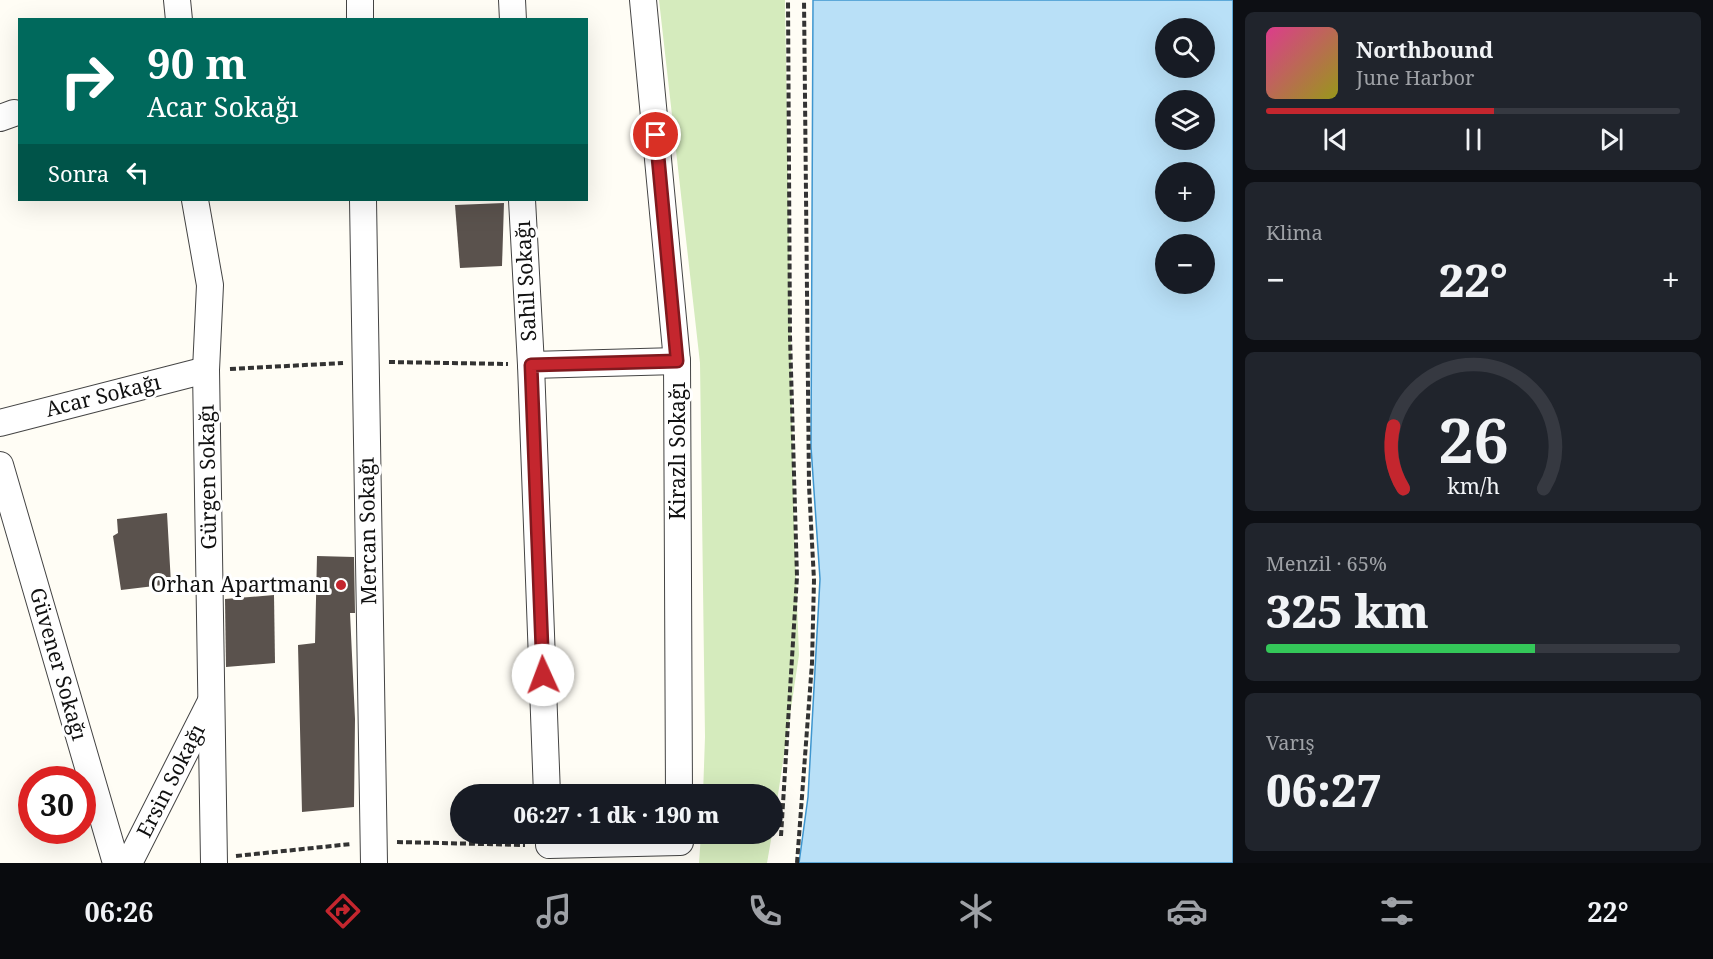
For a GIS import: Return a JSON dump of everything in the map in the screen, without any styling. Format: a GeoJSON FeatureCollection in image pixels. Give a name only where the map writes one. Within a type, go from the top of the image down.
{"type":"FeatureCollection","features":[{"type":"Feature","properties":{"kind":"street"},"geometry":{"type":"LineString","coordinates":[[177,0],[179,18]]}},
{"type":"Feature","properties":{"kind":"street"},"geometry":{"type":"LineString","coordinates":[[360,0],[360,18]]}},
{"type":"Feature","properties":{"kind":"street"},"geometry":{"type":"LineString","coordinates":[[512,0],[513,18]]}},
{"type":"Feature","properties":{"kind":"street","name":"Kirazlı Sokağı"},"geometry":{"type":"LineString","coordinates":[[643,0],[677,361],[680,784]]}},
{"type":"Feature","properties":{"kind":"street","name":"Mercan Sokağı"},"geometry":{"type":"LineString","coordinates":[[363,201],[374,863]]}},
{"type":"Feature","properties":{"kind":"street","name":"Sahil Sokağı"},"geometry":{"type":"LineString","coordinates":[[522,201],[531,365],[547,784]]}},
{"type":"Feature","properties":{"kind":"street","name":"Gürgen Sokağı"},"geometry":{"type":"LineString","coordinates":[[201,207],[210,285],[206,370],[214,863]]}},
{"type":"Feature","properties":{"kind":"street"},"geometry":{"type":"LineString","coordinates":[[531,365],[677,361]]}},
{"type":"Feature","properties":{"kind":"street","name":"Acar Sokağı"},"geometry":{"type":"LineString","coordinates":[[0,423],[206,370]]}},
{"type":"Feature","properties":{"kind":"street","name":"Güvener Sokağı"},"geometry":{"type":"LineString","coordinates":[[0,465],[116,863]]}},
{"type":"Feature","properties":{"kind":"street","name":"Ersin Sokağı"},"geometry":{"type":"LineString","coordinates":[[129,863],[212,698]]}},
{"type":"Feature","properties":{"kind":"street"},"geometry":{"type":"LineString","coordinates":[[549,847],[679,846]]}},
{"type":"Feature","properties":{"kind":"path"},"geometry":{"type":"LineString","coordinates":[[783,804],[797,578],[790,336],[789,0]]}},
{"type":"Feature","properties":{"kind":"path"},"geometry":{"type":"LineString","coordinates":[[797,863],[812,663],[814,580],[809,486],[804,0]]}},
{"type":"Feature","properties":{"kind":"green space"},"geometry":{"type":"Polygon","coordinates":[[[659,0],[785,0],[794,525],[799,655],[780,784],[703,784],[705,737],[700,363],[659,0]]]}},
{"type":"Feature","properties":{"kind":"green space"},"geometry":{"type":"Polygon","coordinates":[[[700,844],[770,844],[767,863],[699,863],[700,844]]]}},
{"type":"Feature","properties":{"kind":"water"},"geometry":{"type":"Polygon","coordinates":[[[813,0],[1233,0],[1233,863],[799,863],[808,797],[820,579],[811,447],[813,0]]]}},
{"type":"Feature","properties":{"kind":"building"},"geometry":{"type":"Polygon","coordinates":[[[504,203],[502,266],[460,268],[455,205],[504,203]]]}},
{"type":"Feature","properties":{"kind":"building"},"geometry":{"type":"Polygon","coordinates":[[[167,513],[171,584],[121,590],[113,536],[118,533],[117,519],[167,513]]]}},
{"type":"Feature","properties":{"kind":"building"},"geometry":{"type":"Polygon","coordinates":[[[317,556],[354,557],[355,613],[350,613],[355,719],[354,807],[302,812],[298,645],[315,643],[317,556]]]}},
{"type":"Feature","properties":{"kind":"building"},"geometry":{"type":"Polygon","coordinates":[[[274,595],[275,663],[226,667],[225,599],[274,595]]]}},
{"type":"Feature","properties":{"kind":"place","name":"Orhan Apartmanı"},"geometry":{"type":"Point","coordinates":[341,585]}},
{"type":"Feature","properties":{"kind":"route"},"geometry":{"type":"LineString","coordinates":[[543,675],[531,365],[677,361],[656,135]]}}]}
